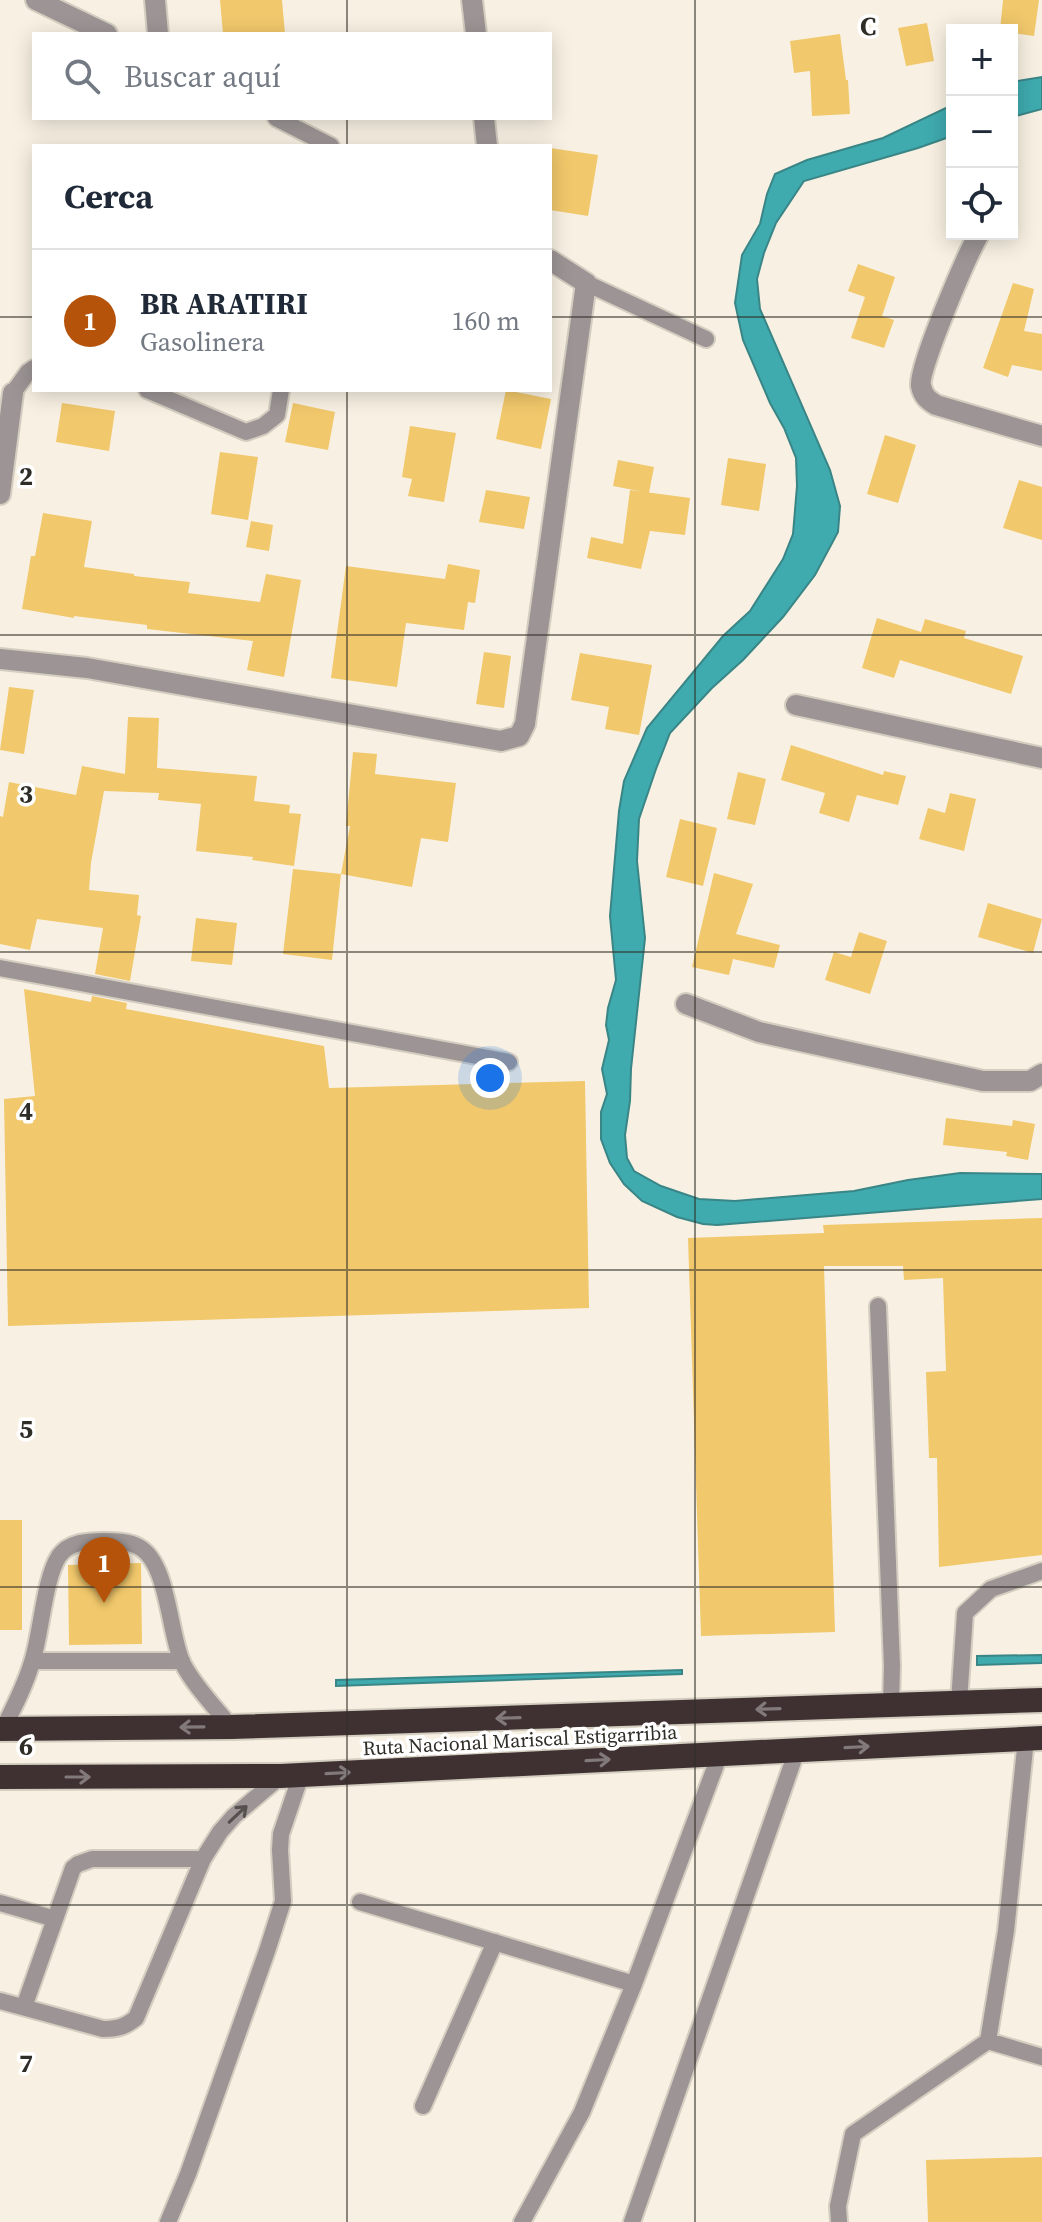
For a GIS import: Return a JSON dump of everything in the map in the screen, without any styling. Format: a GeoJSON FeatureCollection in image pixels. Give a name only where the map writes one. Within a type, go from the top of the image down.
{"type":"FeatureCollection","features":[{"type":"Feature","properties":{"kind":"highway","name":"Ruta Nacional Mariscal Estigarribia"},"geometry":{"type":"LineString","coordinates":[[2,1729],[231,1727],[1042,1700]]}},
{"type":"Feature","properties":{"kind":"highway","name":"Ruta Nacional Mariscal Estigarribia"},"geometry":{"type":"LineString","coordinates":[[0,1777],[291,1775],[1034,1738]]}},
{"type":"Feature","properties":{"kind":"street"},"geometry":{"type":"LineString","coordinates":[[36,0],[103,32]]}},
{"type":"Feature","properties":{"kind":"street"},"geometry":{"type":"LineString","coordinates":[[155,0],[158,32]]}},
{"type":"Feature","properties":{"kind":"street"},"geometry":{"type":"LineString","coordinates":[[472,0],[476,32]]}},
{"type":"Feature","properties":{"kind":"street"},"geometry":{"type":"LineString","coordinates":[[484,120],[487,144]]}},
{"type":"Feature","properties":{"kind":"street"},"geometry":{"type":"LineString","coordinates":[[976,240],[923,367],[920,384],[926,398],[936,405],[1042,436]]}},
{"type":"Feature","properties":{"kind":"street"},"geometry":{"type":"LineString","coordinates":[[0,659],[87,668],[501,741],[519,736],[525,724],[586,283],[552,261]]}},
{"type":"Feature","properties":{"kind":"street"},"geometry":{"type":"LineString","coordinates":[[0,494],[13,393]]}},
{"type":"Feature","properties":{"kind":"street"},"geometry":{"type":"LineString","coordinates":[[796,705],[1042,758]]}},
{"type":"Feature","properties":{"kind":"street"},"geometry":{"type":"LineString","coordinates":[[686,1004],[759,1032],[983,1081],[1030,1081],[1042,1074]]}},
{"type":"Feature","properties":{"kind":"lane"},"geometry":{"type":"LineString","coordinates":[[280,120],[324,144]]}},
{"type":"Feature","properties":{"kind":"lane"},"geometry":{"type":"LineString","coordinates":[[586,283],[706,339]]}},
{"type":"Feature","properties":{"kind":"lane"},"geometry":{"type":"LineString","coordinates":[[13,393],[32,369]]}},
{"type":"Feature","properties":{"kind":"lane"},"geometry":{"type":"LineString","coordinates":[[152,392],[246,432],[263,426],[277,415],[281,392]]}},
{"type":"Feature","properties":{"kind":"lane"},"geometry":{"type":"LineString","coordinates":[[0,968],[509,1062]]}},
{"type":"Feature","properties":{"kind":"lane"},"geometry":{"type":"LineString","coordinates":[[878,1306],[891,1705]]}},
{"type":"Feature","properties":{"kind":"lane"},"geometry":{"type":"LineString","coordinates":[[2,1729],[33,1661],[51,1578],[59,1556],[73,1544],[92,1541],[116,1541],[138,1546],[149,1556],[162,1581],[182,1661],[231,1727]]}},
{"type":"Feature","properties":{"kind":"lane"},"geometry":{"type":"LineString","coordinates":[[959,1702],[965,1613],[991,1589],[1042,1571]]}},
{"type":"Feature","properties":{"kind":"lane"},"geometry":{"type":"LineString","coordinates":[[33,1661],[182,1661]]}},
{"type":"Feature","properties":{"kind":"lane"},"geometry":{"type":"LineString","coordinates":[[839,2222],[838,2206],[853,2134],[988,2041],[1034,1738]]}},
{"type":"Feature","properties":{"kind":"lane"},"geometry":{"type":"LineString","coordinates":[[632,2222],[797,1750]]}},
{"type":"Feature","properties":{"kind":"lane"},"geometry":{"type":"LineString","coordinates":[[522,2222],[582,2112],[634,1984],[720,1754]]}},
{"type":"Feature","properties":{"kind":"lane"},"geometry":{"type":"LineString","coordinates":[[0,2001],[103,2029],[118,2029],[127,2025],[136,2018],[203,1859],[220,1832],[234,1816],[291,1775]]}},
{"type":"Feature","properties":{"kind":"lane"},"geometry":{"type":"LineString","coordinates":[[168,2222],[188,2174],[283,1901],[281,1834],[291,1775]]}},
{"type":"Feature","properties":{"kind":"lane"},"geometry":{"type":"LineString","coordinates":[[24,2007],[73,1868],[92,1859],[203,1859]]}},
{"type":"Feature","properties":{"kind":"lane"},"geometry":{"type":"LineString","coordinates":[[360,1902],[634,1984]]}},
{"type":"Feature","properties":{"kind":"lane"},"geometry":{"type":"LineString","coordinates":[[0,1903],[55,1919]]}},
{"type":"Feature","properties":{"kind":"lane"},"geometry":{"type":"LineString","coordinates":[[423,2106],[495,1942]]}},
{"type":"Feature","properties":{"kind":"lane"},"geometry":{"type":"LineString","coordinates":[[988,2041],[1042,2057]]}},
{"type":"Feature","properties":{"kind":"water"},"geometry":{"type":"Polygon","coordinates":[[[1042,77],[1042,109],[1018,115],[1018,81],[1042,77]]]}},
{"type":"Feature","properties":{"kind":"water"},"geometry":{"type":"Polygon","coordinates":[[[946,108],[946,138],[804,181],[776,223],[757,279],[760,309],[830,470],[840,506],[838,532],[815,575],[783,617],[670,733],[639,819],[637,861],[645,938],[625,1135],[627,1158],[634,1171],[661,1186],[699,1199],[735,1201],[854,1191],[960,1173],[1042,1174],[1042,1199],[703,1224],[677,1217],[642,1201],[624,1184],[610,1163],[601,1139],[601,1112],[607,1094],[602,1069],[609,1040],[606,1025],[616,980],[610,916],[619,811],[624,781],[647,728],[723,636],[750,611],[783,559],[793,534],[796,458],[743,340],[735,303],[742,255],[760,224],[775,174],[807,160],[883,138],[946,108]]]}},
{"type":"Feature","properties":{"kind":"water"},"geometry":{"type":"Polygon","coordinates":[[[1042,1655],[1042,1663],[977,1665],[977,1656],[1042,1655]]]}},
{"type":"Feature","properties":{"kind":"water"},"geometry":{"type":"Polygon","coordinates":[[[682,1670],[682,1674],[336,1686],[336,1680],[682,1670]]]}},
{"type":"Feature","properties":{"kind":"building"},"geometry":{"type":"Polygon","coordinates":[[[220,0],[282,0],[285,32],[223,32],[220,0]]]}},
{"type":"Feature","properties":{"kind":"building"},"geometry":{"type":"Polygon","coordinates":[[[1003,0],[1039,0],[1034,36],[1018,34],[1018,24],[1001,24],[1003,0]]]}},
{"type":"Feature","properties":{"kind":"building"},"geometry":{"type":"Polygon","coordinates":[[[927,23],[934,61],[906,66],[898,28],[927,23]]]}},
{"type":"Feature","properties":{"kind":"building"},"geometry":{"type":"Polygon","coordinates":[[[840,34],[850,114],[812,116],[810,71],[794,73],[790,41],[840,34]]]}},
{"type":"Feature","properties":{"kind":"building"},"geometry":{"type":"Polygon","coordinates":[[[552,148],[598,155],[588,216],[552,210],[552,148]]]}},
{"type":"Feature","properties":{"kind":"building"},"geometry":{"type":"Polygon","coordinates":[[[858,264],[895,277],[882,316],[894,320],[884,348],[851,338],[865,297],[848,291],[858,264]]]}},
{"type":"Feature","properties":{"kind":"building"},"geometry":{"type":"Polygon","coordinates":[[[1013,283],[1034,289],[1024,331],[1042,334],[1042,371],[1012,365],[1008,377],[983,368],[1013,283]]]}},
{"type":"Feature","properties":{"kind":"building"},"geometry":{"type":"Polygon","coordinates":[[[506,392],[551,399],[541,449],[496,439],[506,392]]]}},
{"type":"Feature","properties":{"kind":"building"},"geometry":{"type":"Polygon","coordinates":[[[62,403],[115,411],[109,451],[56,442],[62,403]]]}},
{"type":"Feature","properties":{"kind":"building"},"geometry":{"type":"Polygon","coordinates":[[[293,403],[335,412],[328,450],[285,442],[293,403]]]}},
{"type":"Feature","properties":{"kind":"building"},"geometry":{"type":"Polygon","coordinates":[[[410,426],[456,433],[444,502],[408,496],[412,479],[402,477],[410,426]]]}},
{"type":"Feature","properties":{"kind":"building"},"geometry":{"type":"Polygon","coordinates":[[[885,435],[916,445],[898,503],[867,494],[885,435]]]}},
{"type":"Feature","properties":{"kind":"building"},"geometry":{"type":"Polygon","coordinates":[[[220,452],[258,457],[248,520],[211,514],[220,452]]]}},
{"type":"Feature","properties":{"kind":"building"},"geometry":{"type":"Polygon","coordinates":[[[728,458],[766,464],[759,511],[721,505],[728,458]]]}},
{"type":"Feature","properties":{"kind":"building"},"geometry":{"type":"Polygon","coordinates":[[[618,460],[654,467],[649,493],[613,486],[618,460]]]}},
{"type":"Feature","properties":{"kind":"building"},"geometry":{"type":"Polygon","coordinates":[[[1019,480],[1042,487],[1042,540],[1003,528],[1019,480]]]}},
{"type":"Feature","properties":{"kind":"building"},"geometry":{"type":"Polygon","coordinates":[[[486,490],[530,497],[524,529],[479,522],[486,490]]]}},
{"type":"Feature","properties":{"kind":"building"},"geometry":{"type":"Polygon","coordinates":[[[630,490],[690,498],[685,535],[650,531],[641,569],[587,558],[591,537],[623,544],[630,490]]]}},
{"type":"Feature","properties":{"kind":"building"},"geometry":{"type":"Polygon","coordinates":[[[43,513],[92,521],[84,567],[190,582],[188,593],[260,602],[266,574],[301,580],[284,677],[247,670],[253,641],[147,629],[147,625],[22,609],[31,556],[35,556],[43,513]]]}},
{"type":"Feature","properties":{"kind":"building"},"geometry":{"type":"Polygon","coordinates":[[[251,521],[273,525],[269,551],[246,547],[251,521]]]}},
{"type":"Feature","properties":{"kind":"building"},"geometry":{"type":"Polygon","coordinates":[[[448,564],[480,570],[475,603],[468,602],[464,630],[406,623],[397,687],[331,678],[346,566],[445,579],[448,564]]]}},
{"type":"Feature","properties":{"kind":"building"},"geometry":{"type":"Polygon","coordinates":[[[877,618],[921,632],[925,619],[966,631],[964,638],[1023,656],[1011,694],[900,660],[894,678],[862,668],[877,618]]]}},
{"type":"Feature","properties":{"kind":"building"},"geometry":{"type":"Polygon","coordinates":[[[484,652],[511,656],[504,708],[476,704],[484,652]]]}},
{"type":"Feature","properties":{"kind":"building"},"geometry":{"type":"Polygon","coordinates":[[[580,653],[652,665],[639,735],[605,729],[609,707],[571,700],[580,653]]]}},
{"type":"Feature","properties":{"kind":"building"},"geometry":{"type":"Polygon","coordinates":[[[9,687],[34,690],[24,754],[0,750],[9,687]]]}},
{"type":"Feature","properties":{"kind":"building"},"geometry":{"type":"Polygon","coordinates":[[[128,717],[159,718],[157,768],[257,776],[254,801],[290,805],[289,813],[301,814],[294,866],[252,860],[253,857],[196,851],[201,804],[158,800],[159,793],[104,791],[89,890],[139,895],[137,915],[141,916],[130,981],[95,974],[103,928],[37,919],[30,950],[0,944],[0,816],[3,817],[9,782],[76,795],[82,766],[125,774],[128,717]]]}},
{"type":"Feature","properties":{"kind":"building"},"geometry":{"type":"Polygon","coordinates":[[[791,745],[883,775],[884,771],[906,776],[898,805],[857,795],[849,822],[819,813],[825,793],[781,780],[791,745]]]}},
{"type":"Feature","properties":{"kind":"building"},"geometry":{"type":"Polygon","coordinates":[[[353,752],[377,754],[375,774],[456,783],[448,842],[421,838],[412,887],[341,874],[350,826],[346,826],[353,752]]]}},
{"type":"Feature","properties":{"kind":"building"},"geometry":{"type":"Polygon","coordinates":[[[738,772],[766,779],[755,825],[727,819],[738,772]]]}},
{"type":"Feature","properties":{"kind":"building"},"geometry":{"type":"Polygon","coordinates":[[[950,793],[976,799],[964,851],[919,839],[928,808],[945,813],[950,793]]]}},
{"type":"Feature","properties":{"kind":"building"},"geometry":{"type":"Polygon","coordinates":[[[680,819],[717,828],[703,886],[666,877],[680,819]]]}},
{"type":"Feature","properties":{"kind":"building"},"geometry":{"type":"Polygon","coordinates":[[[293,869],[341,874],[332,960],[283,954],[293,869]]]}},
{"type":"Feature","properties":{"kind":"building"},"geometry":{"type":"Polygon","coordinates":[[[714,873],[753,884],[736,934],[780,945],[774,968],[733,959],[729,975],[692,967],[714,873]]]}},
{"type":"Feature","properties":{"kind":"building"},"geometry":{"type":"Polygon","coordinates":[[[988,903],[1042,919],[1033,953],[978,937],[988,903]]]}},
{"type":"Feature","properties":{"kind":"building"},"geometry":{"type":"Polygon","coordinates":[[[196,918],[237,923],[232,965],[191,961],[196,918]]]}},
{"type":"Feature","properties":{"kind":"building"},"geometry":{"type":"Polygon","coordinates":[[[859,932],[887,941],[870,994],[825,980],[834,952],[851,957],[859,932]]]}},
{"type":"Feature","properties":{"kind":"building"},"geometry":{"type":"Polygon","coordinates":[[[24,989],[91,1002],[92,996],[127,1003],[126,1009],[324,1046],[329,1088],[585,1081],[589,1308],[8,1326],[4,1099],[35,1096],[24,989]]]}},
{"type":"Feature","properties":{"kind":"building"},"geometry":{"type":"Polygon","coordinates":[[[946,1118],[1012,1126],[1013,1120],[1035,1124],[1028,1160],[1006,1156],[1007,1152],[943,1145],[946,1118]]]}},
{"type":"Feature","properties":{"kind":"building"},"geometry":{"type":"Polygon","coordinates":[[[1042,1218],[1042,1555],[939,1567],[937,1458],[929,1458],[926,1372],[946,1371],[943,1278],[904,1280],[903,1266],[824,1266],[835,1632],[701,1636],[688,1238],[824,1233],[823,1225],[1042,1218]]]}},
{"type":"Feature","properties":{"kind":"building"},"geometry":{"type":"Polygon","coordinates":[[[0,1520],[22,1520],[22,1630],[0,1630],[0,1520]]]}},
{"type":"Feature","properties":{"kind":"building"},"geometry":{"type":"Polygon","coordinates":[[[141,1563],[142,1644],[69,1645],[68,1565],[141,1563]]]}},
{"type":"Feature","properties":{"kind":"building"},"geometry":{"type":"Polygon","coordinates":[[[1042,2157],[1042,2222],[928,2222],[926,2160],[1042,2157]]]}},
{"type":"Feature","properties":{"kind":"place","name":"BR ARATIRI"},"geometry":{"type":"Point","coordinates":[104,1603]}}]}
